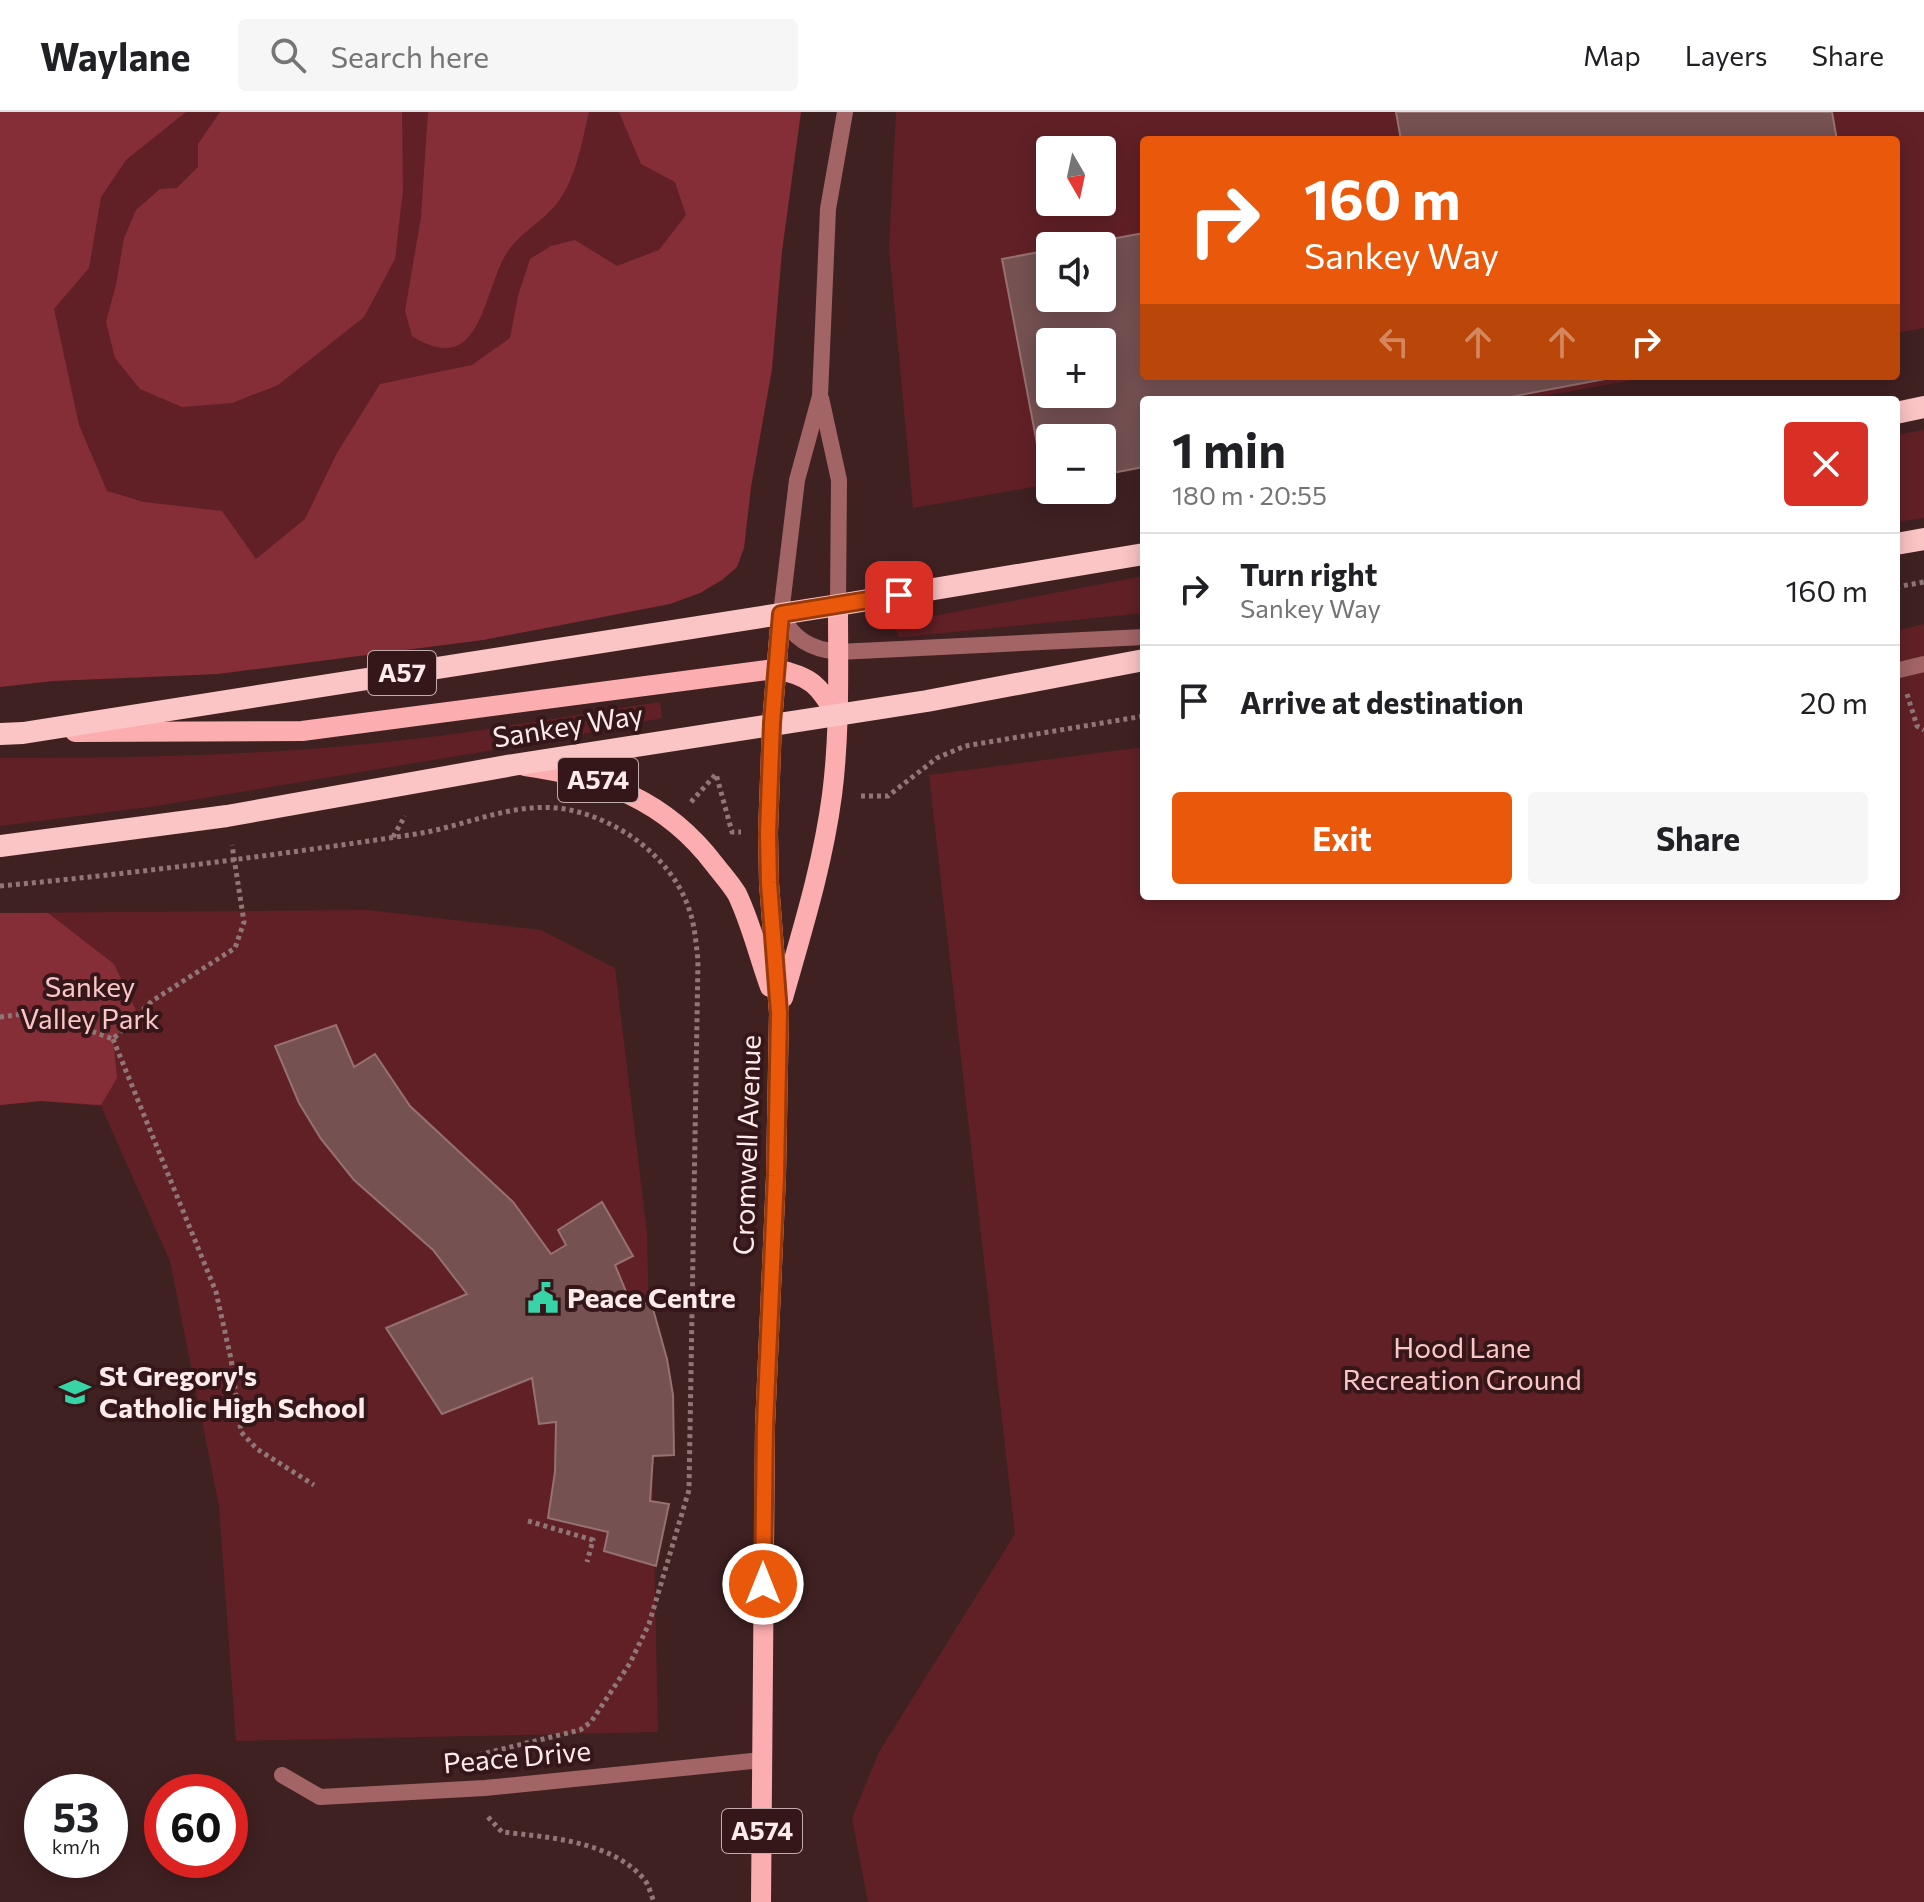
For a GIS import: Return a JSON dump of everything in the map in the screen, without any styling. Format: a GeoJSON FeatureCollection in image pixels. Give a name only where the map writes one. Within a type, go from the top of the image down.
{"type":"FeatureCollection","features":[{"type":"Feature","properties":{"kind":"highway"},"geometry":{"type":"LineString","coordinates":[[1900,412],[1924,407]]}},
{"type":"Feature","properties":{"kind":"highway"},"geometry":{"type":"LineString","coordinates":[[1900,543],[1924,539]]}},
{"type":"Feature","properties":{"kind":"highway","name":"A57"},"geometry":{"type":"LineString","coordinates":[[0,734],[23,733],[781,614],[1140,555]]}},
{"type":"Feature","properties":{"kind":"highway","name":"Sankey Way"},"geometry":{"type":"LineString","coordinates":[[0,846],[227,816],[513,765],[927,701],[1140,661]]}},
{"type":"Feature","properties":{"kind":"main road","name":"Cromwell Avenue"},"geometry":{"type":"LineString","coordinates":[[779,1013],[815,886],[832,795],[838,605]]}},
{"type":"Feature","properties":{"kind":"main road","name":"Cromwell Avenue"},"geometry":{"type":"LineString","coordinates":[[761,1902],[765,1426],[776,1176],[779,1013],[768,869],[772,723],[781,614]]}},
{"type":"Feature","properties":{"kind":"main road","name":"A57"},"geometry":{"type":"LineString","coordinates":[[23,733],[302,731],[775,669],[800,673],[820,688],[836,715]]}},
{"type":"Feature","properties":{"kind":"main road","name":"A574"},"geometry":{"type":"LineString","coordinates":[[513,765],[567,772],[606,783],[643,800],[699,844],[736,894],[779,1013]]}},
{"type":"Feature","properties":{"kind":"street"},"geometry":{"type":"LineString","coordinates":[[845,112],[828,209],[820,396],[797,480],[781,614],[788,627],[801,642],[820,650],[838,652],[1140,637]]}},
{"type":"Feature","properties":{"kind":"street"},"geometry":{"type":"LineString","coordinates":[[820,396],[839,480],[838,605]]}},
{"type":"Feature","properties":{"kind":"street"},"geometry":{"type":"LineString","coordinates":[[1900,670],[1924,664]]}},
{"type":"Feature","properties":{"kind":"street","name":"Peace Drive"},"geometry":{"type":"LineString","coordinates":[[282,1775],[320,1797],[485,1788],[762,1760]]}},
{"type":"Feature","properties":{"kind":"path"},"geometry":{"type":"LineString","coordinates":[[1900,586],[1924,582]]}},
{"type":"Feature","properties":{"kind":"path"},"geometry":{"type":"LineString","coordinates":[[1900,673],[1917,726],[1924,730]]}},
{"type":"Feature","properties":{"kind":"path"},"geometry":{"type":"LineString","coordinates":[[888,796],[937,758],[965,746],[1140,717]]}},
{"type":"Feature","properties":{"kind":"path"},"geometry":{"type":"LineString","coordinates":[[0,886],[419,833],[545,807],[571,810],[627,832],[674,879],[690,912],[698,960],[689,1490],[649,1624],[630,1663],[591,1722],[580,1730],[482,1754]]}},
{"type":"Feature","properties":{"kind":"path"},"geometry":{"type":"LineString","coordinates":[[113,1039],[152,1001],[235,948],[244,922],[227,816]]}},
{"type":"Feature","properties":{"kind":"path"},"geometry":{"type":"LineString","coordinates":[[0,1017],[39,1012],[113,1039],[216,1292],[231,1359],[241,1432],[257,1449],[314,1485]]}},
{"type":"Feature","properties":{"kind":"path"},"geometry":{"type":"LineString","coordinates":[[528,1521],[593,1540],[587,1562]]}},
{"type":"Feature","properties":{"kind":"path"},"geometry":{"type":"LineString","coordinates":[[487,1813],[502,1832],[542,1836],[592,1848],[624,1862],[646,1881],[654,1902]]}},
{"type":"Feature","properties":{"kind":"green space"},"geometry":{"type":"Polygon","coordinates":[[[0,112],[764,112],[713,547],[0,651],[0,112]]]}},
{"type":"Feature","properties":{"kind":"green space"},"geometry":{"type":"Polygon","coordinates":[[[0,112],[186,112],[126,160],[101,197],[89,268],[54,309],[79,425],[107,491],[144,502],[222,511],[256,559],[305,519],[337,453],[380,384],[472,365],[510,338],[518,296],[530,259],[551,246],[575,240],[617,266],[659,250],[686,215],[675,182],[641,164],[619,112],[801,112],[782,251],[772,369],[751,487],[744,548],[737,567],[700,593],[670,604],[483,640],[218,674],[53,681],[0,687],[0,112]]]}},
{"type":"Feature","properties":{"kind":"green space"},"geometry":{"type":"Polygon","coordinates":[[[220,112],[402,112],[403,190],[395,259],[364,317],[278,385],[232,403],[182,407],[140,389],[115,358],[106,322],[124,238],[136,210],[160,189],[177,188],[198,167],[198,144],[220,112]]]}},
{"type":"Feature","properties":{"kind":"green space"},"geometry":{"type":"Polygon","coordinates":[[[428,112],[589,112],[566,189],[555,206],[508,251],[470,335],[462,343],[449,348],[430,345],[412,336],[405,311],[421,217],[428,112]]]}},
{"type":"Feature","properties":{"kind":"green space"},"geometry":{"type":"Polygon","coordinates":[[[896,112],[1924,112],[1924,328],[1900,332],[1900,136],[1140,136],[1140,380],[1634,380],[1544,396],[1140,396],[1140,468],[1116,472],[1116,424],[1036,424],[1036,486],[913,508],[889,247],[896,112]]]}},
{"type":"Feature","properties":{"kind":"green space"},"geometry":{"type":"Polygon","coordinates":[[[1924,430],[1924,518],[1900,521],[1900,434],[1924,430]]]}},
{"type":"Feature","properties":{"kind":"green space"},"geometry":{"type":"Polygon","coordinates":[[[1140,577],[1140,613],[899,637],[896,630],[902,622],[1140,577]]]}},
{"type":"Feature","properties":{"kind":"green space","name":"Hood Lane Recreation Ground"},"geometry":{"type":"Polygon","coordinates":[[[1924,624],[1924,1902],[868,1902],[852,1818],[879,1752],[1015,1534],[929,775],[1140,748],[1140,900],[1900,900],[1900,630],[1924,624]]]}},
{"type":"Feature","properties":{"kind":"green space"},"geometry":{"type":"Polygon","coordinates":[[[660,702],[662,718],[553,740],[156,806],[0,826],[0,758],[283,751],[448,735],[660,702]]]}},
{"type":"Feature","properties":{"kind":"green space","name":"Sankey Valley Park"},"geometry":{"type":"Polygon","coordinates":[[[367,910],[541,930],[615,968],[647,1233],[658,1732],[236,1741],[219,1506],[170,1261],[101,1106],[41,1101],[0,1105],[0,913],[367,910]]]}},
{"type":"Feature","properties":{"kind":"green space","name":"Sankey Valley Park"},"geometry":{"type":"Polygon","coordinates":[[[0,913],[48,913],[114,964],[138,1015],[113,1039],[117,1078],[101,1105],[41,1101],[0,1105],[0,913]]]}},
{"type":"Feature","properties":{"kind":"building"},"geometry":{"type":"Polygon","coordinates":[[[1396,112],[1832,112],[1836,136],[1400,136],[1396,112]]]}},
{"type":"Feature","properties":{"kind":"building"},"geometry":{"type":"Polygon","coordinates":[[[1140,234],[1140,380],[1600,380],[1515,396],[1140,396],[1140,468],[1116,472],[1116,424],[1036,424],[1036,438],[1002,259],[1036,253],[1036,312],[1116,312],[1116,238],[1140,234]]]}},
{"type":"Feature","properties":{"kind":"building","name":"Peace Centre"},"geometry":{"type":"Polygon","coordinates":[[[336,1025],[354,1067],[375,1054],[410,1106],[513,1202],[551,1254],[566,1245],[558,1230],[602,1202],[633,1256],[615,1265],[632,1306],[651,1302],[667,1359],[673,1395],[674,1455],[653,1456],[650,1501],[669,1504],[656,1566],[604,1551],[608,1532],[548,1518],[555,1472],[556,1422],[539,1424],[532,1378],[442,1414],[386,1328],[467,1294],[433,1250],[354,1180],[321,1139],[299,1103],[275,1046],[336,1025]]]}},
{"type":"Feature","properties":{"kind":"place","name":"Peace Centre"},"geometry":{"type":"Point","coordinates":[543,1298]}},
{"type":"Feature","properties":{"kind":"place","name":"St Gregory's Catholic High School"},"geometry":{"type":"Point","coordinates":[75,1392]}},
{"type":"Feature","properties":{"kind":"route"},"geometry":{"type":"LineString","coordinates":[[763,1584],[765,1426],[776,1176],[779,1013],[768,833],[775,669],[781,614],[899,595]]}}]}
